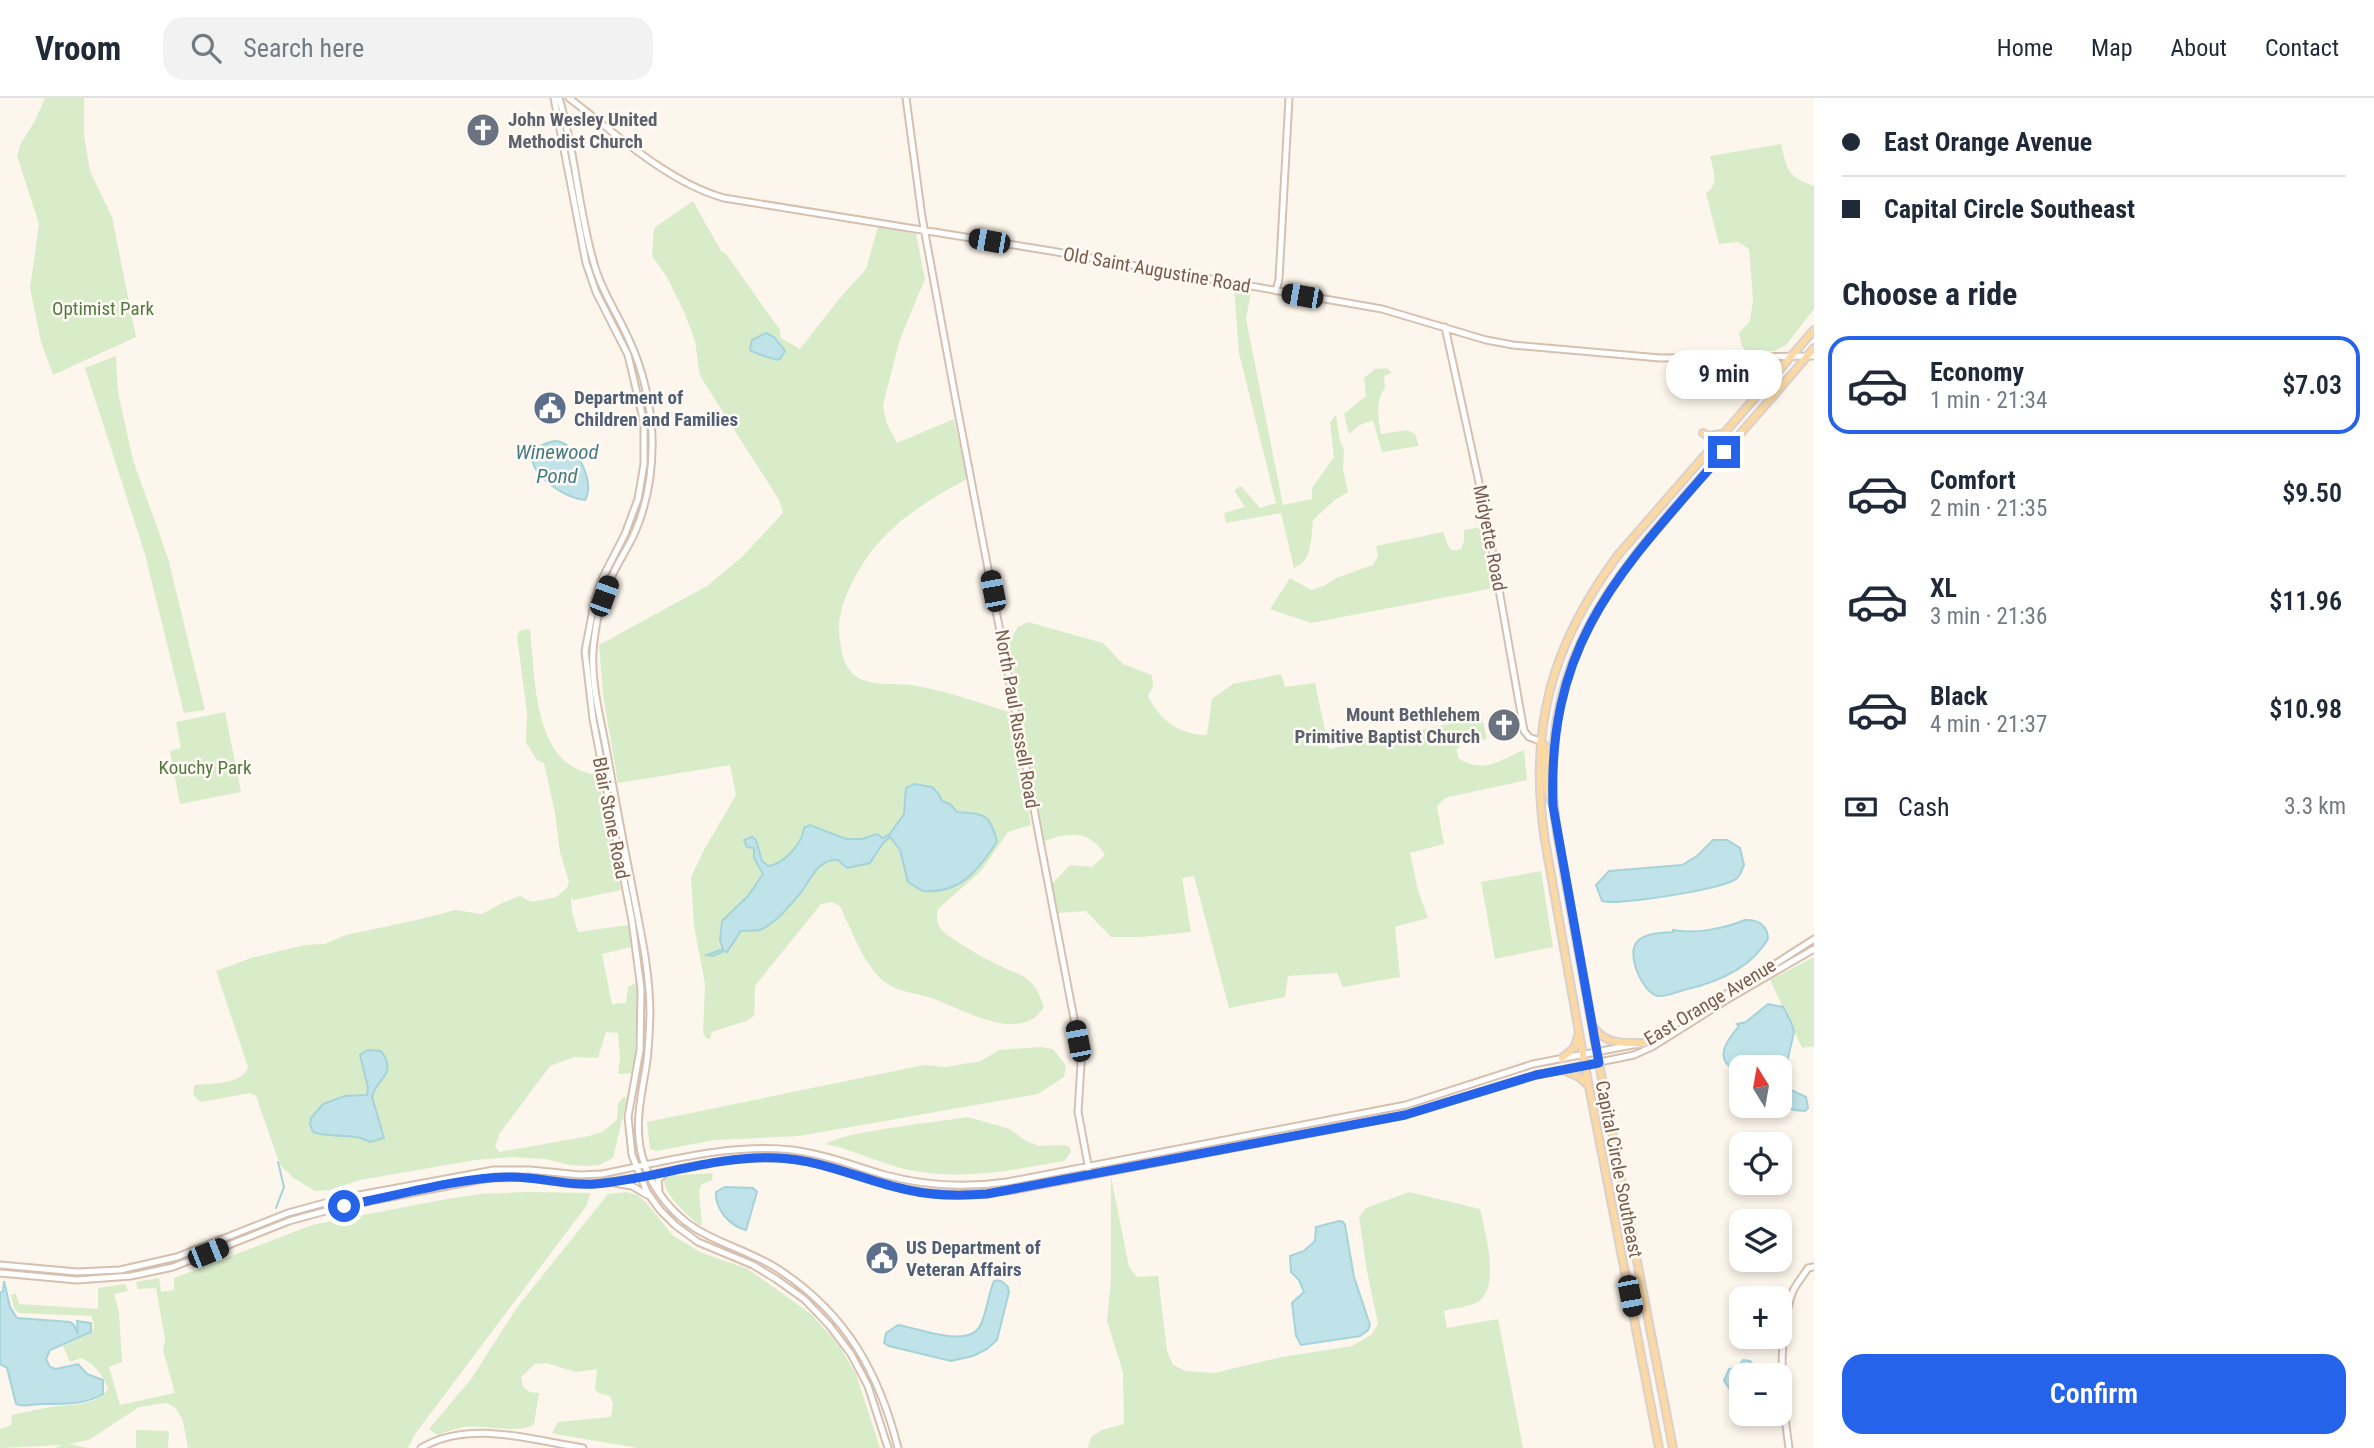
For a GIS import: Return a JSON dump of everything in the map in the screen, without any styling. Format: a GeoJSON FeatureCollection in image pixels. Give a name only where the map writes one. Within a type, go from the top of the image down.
{"type":"FeatureCollection","features":[{"type":"Feature","properties":{"kind":"main road","name":"Capital Circle Southeast"},"geometry":{"type":"LineString","coordinates":[[1659,1448],[1539,805],[1540,741],[1547,702],[1561,652],[1590,594],[1618,555],[1814,330]]}},
{"type":"Feature","properties":{"kind":"main road","name":"Capital Circle Southeast"},"geometry":{"type":"LineString","coordinates":[[1673,1448],[1597,1053],[1553,806],[1554,742],[1562,695],[1577,650],[1601,602],[1618,577],[1686,495],[1811,356],[1814,348]]}},
{"type":"Feature","properties":{"kind":"main road"},"geometry":{"type":"LineString","coordinates":[[1767,357],[1773,365],[1773,375]]}},
{"type":"Feature","properties":{"kind":"main road"},"geometry":{"type":"LineString","coordinates":[[1703,433],[1712,436],[1723,434]]}},
{"type":"Feature","properties":{"kind":"main road"},"geometry":{"type":"LineString","coordinates":[[1540,741],[1546,747],[1546,787],[1553,806]]}},
{"type":"Feature","properties":{"kind":"main road"},"geometry":{"type":"LineString","coordinates":[[1592,1024],[1607,1040],[1643,1043]]}},
{"type":"Feature","properties":{"kind":"main road"},"geometry":{"type":"LineString","coordinates":[[1562,1058],[1574,1048],[1580,1032]]}},
{"type":"Feature","properties":{"kind":"main road"},"geometry":{"type":"LineString","coordinates":[[1563,1070],[1579,1077],[1590,1087]]}},
{"type":"Feature","properties":{"kind":"street","name":"Blair Stone Road"},"geometry":{"type":"LineString","coordinates":[[557,98],[572,156],[593,261],[603,290],[631,343],[647,397],[652,436],[652,459],[645,502],[634,534],[610,579],[596,625],[593,655],[594,679],[648,981],[649,1037],[638,1122],[645,1166],[662,1197],[675,1213],[698,1230],[757,1257],[798,1283],[836,1318],[863,1355],[882,1394],[898,1448]]}},
{"type":"Feature","properties":{"kind":"street","name":"Blair Stone Road"},"geometry":{"type":"LineString","coordinates":[[557,98],[566,165],[586,263],[596,292],[621,340],[633,372],[645,437],[638,499],[625,534],[603,577],[591,614],[586,661],[593,719],[632,921],[641,989],[642,1036],[629,1110],[630,1144],[639,1176],[651,1198],[669,1220],[691,1238],[753,1265],[793,1290],[829,1325],[855,1360],[874,1399],[888,1448]]}},
{"type":"Feature","properties":{"kind":"street","name":"Old Saint Augustine Road"},"geometry":{"type":"LineString","coordinates":[[569,98],[662,167],[703,192],[738,201],[1382,309],[1496,342],[1660,358],[1811,356]]}},
{"type":"Feature","properties":{"kind":"street","name":"North Paul Russell Road"},"geometry":{"type":"LineString","coordinates":[[906,98],[925,231],[1078,1041],[1081,1064],[1078,1112],[1091,1175]]}},
{"type":"Feature","properties":{"kind":"street"},"geometry":{"type":"LineString","coordinates":[[1276,291],[1279,279],[1289,98]]}},
{"type":"Feature","properties":{"kind":"street"},"geometry":{"type":"LineString","coordinates":[[565,157],[572,156]]}},
{"type":"Feature","properties":{"kind":"street"},"geometry":{"type":"LineString","coordinates":[[566,165],[573,163]]}},
{"type":"Feature","properties":{"kind":"street"},"geometry":{"type":"LineString","coordinates":[[577,219],[584,217]]}},
{"type":"Feature","properties":{"kind":"street"},"geometry":{"type":"LineString","coordinates":[[596,292],[603,290]]}},
{"type":"Feature","properties":{"kind":"street","name":"Midyette Road"},"geometry":{"type":"LineString","coordinates":[[1444,327],[1485,510],[1524,732],[1528,737],[1540,741]]}},
{"type":"Feature","properties":{"kind":"street"},"geometry":{"type":"LineString","coordinates":[[633,372],[640,370]]}},
{"type":"Feature","properties":{"kind":"street"},"geometry":{"type":"LineString","coordinates":[[645,437],[652,436]]}},
{"type":"Feature","properties":{"kind":"street"},"geometry":{"type":"LineString","coordinates":[[638,499],[645,502]]}},
{"type":"Feature","properties":{"kind":"street"},"geometry":{"type":"LineString","coordinates":[[603,577],[610,579]]}},
{"type":"Feature","properties":{"kind":"street","name":"East Orange Avenue"},"geometry":{"type":"LineString","coordinates":[[0,1265],[77,1272],[113,1271],[163,1262],[301,1209],[494,1170],[580,1175],[725,1151],[774,1149],[830,1157],[897,1178],[935,1185],[978,1185],[1089,1167],[1415,1103],[1517,1069],[1643,1043],[1814,939]]}},
{"type":"Feature","properties":{"kind":"street","name":"East Orange Avenue"},"geometry":{"type":"LineString","coordinates":[[0,1273],[77,1280],[118,1278],[167,1269],[303,1216],[382,1198],[496,1178],[531,1178],[572,1184],[600,1183],[739,1158],[780,1158],[822,1165],[894,1187],[931,1194],[973,1195],[1014,1190],[1415,1112],[1536,1075],[1634,1055],[1653,1047],[1814,949]]}},
{"type":"Feature","properties":{"kind":"street"},"geometry":{"type":"LineString","coordinates":[[1258,1134],[1259,1143]]}},
{"type":"Feature","properties":{"kind":"street"},"geometry":{"type":"LineString","coordinates":[[616,1171],[628,1162],[630,1144]]}},
{"type":"Feature","properties":{"kind":"street"},"geometry":{"type":"LineString","coordinates":[[662,1197],[658,1182],[661,1176],[669,1171]]}},
{"type":"Feature","properties":{"kind":"street"},"geometry":{"type":"LineString","coordinates":[[894,1187],[897,1178]]}},
{"type":"Feature","properties":{"kind":"street"},"geometry":{"type":"LineString","coordinates":[[600,1183],[632,1186],[651,1198]]}},
{"type":"Feature","properties":{"kind":"street"},"geometry":{"type":"LineString","coordinates":[[380,1191],[382,1198]]}},
{"type":"Feature","properties":{"kind":"street"},"geometry":{"type":"LineString","coordinates":[[1790,1448],[1783,1401],[1786,1326],[1794,1288],[1808,1268],[1813,1267]]}},
{"type":"Feature","properties":{"kind":"street"},"geometry":{"type":"LineString","coordinates":[[77,1272],[77,1280]]}},
{"type":"Feature","properties":{"kind":"street"},"geometry":{"type":"LineString","coordinates":[[793,1290],[798,1283]]}},
{"type":"Feature","properties":{"kind":"street"},"geometry":{"type":"LineString","coordinates":[[421,1448],[443,1438],[474,1433],[583,1448]]}},
{"type":"Feature","properties":{"kind":"green space","name":"Optimist Park"},"geometry":{"type":"Polygon","coordinates":[[[45,98],[84,98],[84,135],[90,171],[112,217],[136,337],[53,375],[41,342],[30,288],[39,224],[17,156],[45,98]]]}},
{"type":"Feature","properties":{"kind":"green space"},"geometry":{"type":"Polygon","coordinates":[[[1781,144],[1793,175],[1814,186],[1814,309],[1786,345],[1774,351],[1746,351],[1739,333],[1750,321],[1753,299],[1749,249],[1738,242],[1719,244],[1706,193],[1714,181],[1710,156],[1781,144]]]}},
{"type":"Feature","properties":{"kind":"green space"},"geometry":{"type":"Polygon","coordinates":[[[693,201],[721,251],[726,254],[780,330],[781,338],[800,349],[866,269],[878,227],[916,234],[925,279],[900,339],[883,405],[886,422],[897,443],[954,419],[967,479],[915,510],[873,550],[861,566],[845,600],[839,622],[840,638],[847,666],[863,680],[923,687],[1009,712],[1031,825],[1008,832],[981,871],[938,909],[937,920],[947,935],[983,958],[1021,975],[1036,988],[1044,1007],[1034,1018],[1007,1024],[991,1021],[891,986],[879,977],[867,961],[840,906],[832,902],[821,904],[755,986],[754,1016],[712,1032],[710,1039],[703,1033],[705,984],[694,926],[691,877],[736,795],[730,765],[618,783],[603,695],[599,645],[707,586],[742,557],[783,513],[779,500],[700,376],[695,341],[684,312],[667,277],[652,256],[654,228],[693,201]]]}},
{"type":"Feature","properties":{"kind":"green space"},"geometry":{"type":"Polygon","coordinates":[[[1234,287],[1246,287],[1251,292],[1246,319],[1283,505],[1312,499],[1312,488],[1334,457],[1330,422],[1336,415],[1344,450],[1343,469],[1348,492],[1313,520],[1308,554],[1300,565],[1294,568],[1281,513],[1226,523],[1224,513],[1245,507],[1234,490],[1241,486],[1260,508],[1276,503],[1239,353],[1234,287]]]}},
{"type":"Feature","properties":{"kind":"green space"},"geometry":{"type":"Polygon","coordinates":[[[116,356],[118,392],[133,460],[168,558],[205,710],[184,713],[145,554],[85,368],[116,356]]]}},
{"type":"Feature","properties":{"kind":"green space"},"geometry":{"type":"Polygon","coordinates":[[[1387,368],[1392,373],[1384,376],[1385,388],[1378,416],[1381,434],[1407,430],[1415,434],[1419,446],[1382,452],[1373,420],[1360,425],[1349,434],[1344,414],[1366,396],[1364,378],[1375,369],[1387,368]]]}},
{"type":"Feature","properties":{"kind":"green space"},"geometry":{"type":"Polygon","coordinates":[[[1481,527],[1494,588],[1311,623],[1270,609],[1290,578],[1311,590],[1373,565],[1378,556],[1376,546],[1443,532],[1453,551],[1461,549],[1464,530],[1481,527]]]}},
{"type":"Feature","properties":{"kind":"green space"},"geometry":{"type":"Polygon","coordinates":[[[1028,622],[1103,643],[1123,664],[1152,675],[1153,686],[1148,696],[1153,705],[1171,724],[1188,732],[1207,735],[1212,699],[1233,684],[1281,674],[1285,687],[1315,683],[1329,749],[1482,717],[1487,739],[1461,744],[1457,749],[1458,758],[1467,763],[1483,765],[1499,762],[1524,750],[1527,780],[1445,798],[1437,806],[1444,844],[1410,853],[1418,890],[1428,918],[1395,927],[1400,977],[1343,987],[1337,973],[1288,976],[1285,997],[1229,1008],[1194,876],[1182,878],[1191,932],[1111,937],[1086,911],[1058,913],[1051,885],[1070,865],[1092,867],[1105,855],[1092,840],[1077,835],[1060,836],[1042,842],[1009,642],[1018,627],[1028,622]]]}},
{"type":"Feature","properties":{"kind":"green space"},"geometry":{"type":"Polygon","coordinates":[[[530,630],[537,696],[549,739],[560,756],[576,769],[598,775],[621,890],[574,900],[571,898],[572,913],[578,932],[628,925],[631,947],[602,954],[612,1004],[626,1003],[628,987],[638,984],[634,1073],[618,1074],[618,1033],[606,1032],[598,1058],[574,1057],[550,1066],[500,1133],[495,1146],[499,1152],[602,1132],[617,1120],[618,1104],[625,1097],[627,1099],[613,1158],[599,1165],[586,1166],[546,1159],[512,1157],[475,1160],[360,1180],[330,1190],[315,1191],[280,1165],[256,1096],[250,1093],[201,1102],[194,1096],[195,1085],[233,1080],[245,1073],[248,1067],[216,971],[251,958],[305,945],[324,944],[346,935],[455,910],[482,914],[520,896],[532,902],[556,897],[567,888],[569,882],[560,852],[544,763],[537,760],[526,743],[527,712],[517,636],[519,631],[530,630]]]}},
{"type":"Feature","properties":{"kind":"green space","name":"Kouchy Park"},"geometry":{"type":"Polygon","coordinates":[[[225,712],[241,792],[180,804],[170,751],[181,748],[176,722],[225,712]]]}},
{"type":"Feature","properties":{"kind":"green space"},"geometry":{"type":"Polygon","coordinates":[[[1541,871],[1553,947],[1495,959],[1481,882],[1541,871]]]}},
{"type":"Feature","properties":{"kind":"green space"},"geometry":{"type":"Polygon","coordinates":[[[1814,957],[1814,1046],[1802,1048],[1770,980],[1814,957]]]}},
{"type":"Feature","properties":{"kind":"green space"},"geometry":{"type":"Polygon","coordinates":[[[1041,1047],[1053,1049],[1066,1066],[1064,1077],[1038,1094],[799,1136],[714,1140],[657,1151],[650,1149],[647,1122],[924,1065],[945,1067],[981,1061],[999,1050],[1041,1047]]]}},
{"type":"Feature","properties":{"kind":"green space"},"geometry":{"type":"Polygon","coordinates":[[[968,1117],[1010,1129],[1026,1141],[1039,1146],[1066,1145],[1071,1152],[1064,1161],[1025,1168],[948,1174],[909,1170],[826,1144],[872,1131],[968,1117]]]}},
{"type":"Feature","properties":{"kind":"green space"},"geometry":{"type":"Polygon","coordinates":[[[713,1173],[712,1180],[702,1184],[699,1191],[702,1225],[699,1225],[672,1198],[664,1179],[668,1176],[713,1173]]]}},
{"type":"Feature","properties":{"kind":"green space"},"geometry":{"type":"Polygon","coordinates":[[[1111,1176],[1129,1267],[1137,1277],[1158,1276],[1167,1351],[1173,1365],[1186,1371],[1214,1373],[1282,1357],[1352,1346],[1371,1335],[1378,1324],[1359,1217],[1366,1208],[1409,1192],[1480,1209],[1490,1259],[1488,1286],[1484,1296],[1476,1303],[1444,1311],[1447,1328],[1498,1319],[1523,1448],[1088,1448],[1091,1437],[1102,1430],[1124,1424],[1123,1372],[1107,1321],[1111,1280],[1111,1176]]]}},
{"type":"Feature","properties":{"kind":"green space"},"geometry":{"type":"Polygon","coordinates":[[[626,1192],[637,1195],[647,1203],[672,1235],[700,1252],[748,1269],[811,1314],[838,1344],[856,1374],[880,1448],[638,1448],[552,1433],[558,1422],[611,1417],[613,1404],[610,1396],[598,1393],[595,1389],[597,1369],[576,1372],[546,1363],[535,1364],[521,1377],[523,1387],[530,1392],[539,1393],[534,1424],[519,1429],[471,1426],[437,1435],[429,1429],[471,1379],[518,1306],[608,1194],[626,1192]]]}},
{"type":"Feature","properties":{"kind":"green space"},"geometry":{"type":"Polygon","coordinates":[[[590,1193],[587,1205],[415,1434],[408,1448],[188,1448],[183,1421],[176,1408],[166,1403],[139,1407],[89,1440],[69,1444],[88,1448],[55,1448],[63,1445],[0,1448],[0,1429],[11,1425],[12,1415],[90,1402],[108,1389],[95,1367],[81,1358],[70,1362],[63,1346],[92,1333],[94,1324],[91,1316],[19,1313],[14,1308],[11,1295],[16,1294],[19,1304],[98,1309],[98,1288],[125,1284],[128,1291],[114,1294],[119,1312],[122,1362],[109,1367],[120,1405],[175,1393],[163,1350],[165,1339],[156,1288],[138,1289],[136,1282],[159,1278],[161,1292],[174,1290],[174,1278],[312,1225],[480,1194],[590,1193]]]}},
{"type":"Feature","properties":{"kind":"green space"},"geometry":{"type":"Polygon","coordinates":[[[136,1430],[169,1431],[168,1448],[136,1448],[136,1430]]]}},
{"type":"Feature","properties":{"kind":"water"},"geometry":{"type":"Polygon","coordinates":[[[766,333],[774,337],[785,351],[780,359],[750,350],[752,340],[766,333]]]}},
{"type":"Feature","properties":{"kind":"water","name":"Winewood Pond"},"geometry":{"type":"Polygon","coordinates":[[[555,441],[570,448],[582,464],[588,484],[585,500],[573,497],[548,483],[533,464],[533,454],[540,447],[555,441]]]}},
{"type":"Feature","properties":{"kind":"water"},"geometry":{"type":"Polygon","coordinates":[[[914,784],[932,787],[942,801],[950,804],[957,812],[980,815],[992,825],[997,842],[967,878],[948,889],[923,891],[908,882],[900,850],[890,837],[870,863],[847,868],[838,860],[825,863],[772,923],[760,930],[741,931],[727,952],[707,955],[723,949],[720,940],[722,921],[748,896],[763,874],[754,858],[754,848],[747,847],[744,840],[752,837],[756,840],[762,861],[768,866],[791,852],[800,840],[804,828],[810,825],[846,839],[862,839],[877,834],[883,838],[890,834],[904,814],[906,788],[914,784]]]}},
{"type":"Feature","properties":{"kind":"water"},"geometry":{"type":"Polygon","coordinates":[[[1713,840],[1727,840],[1740,848],[1744,865],[1736,879],[1670,896],[1602,901],[1596,885],[1609,871],[1682,865],[1697,856],[1713,840]]]}},
{"type":"Feature","properties":{"kind":"water"},"geometry":{"type":"Polygon","coordinates":[[[1745,920],[1761,924],[1768,939],[1742,967],[1708,983],[1668,995],[1658,996],[1646,988],[1637,972],[1633,955],[1634,947],[1640,939],[1673,930],[1709,930],[1745,920]]]}},
{"type":"Feature","properties":{"kind":"water"},"geometry":{"type":"Polygon","coordinates":[[[1768,1004],[1783,1007],[1794,1032],[1789,1055],[1729,1055],[1729,1066],[1723,1053],[1739,1026],[1737,1024],[1746,1022],[1768,1004]]]}},
{"type":"Feature","properties":{"kind":"water"},"geometry":{"type":"Polygon","coordinates":[[[368,1050],[381,1051],[388,1066],[372,1097],[384,1138],[370,1142],[357,1137],[313,1132],[311,1118],[323,1104],[345,1096],[367,1095],[368,1088],[360,1055],[368,1050]]]}},
{"type":"Feature","properties":{"kind":"water"},"geometry":{"type":"Polygon","coordinates":[[[1792,1090],[1806,1097],[1808,1108],[1805,1111],[1794,1110],[1792,1090]]]}},
{"type":"Feature","properties":{"kind":"water"},"geometry":{"type":"Polygon","coordinates":[[[725,1187],[753,1188],[757,1192],[746,1230],[729,1221],[718,1205],[716,1192],[725,1187]]]}},
{"type":"Feature","properties":{"kind":"water"},"geometry":{"type":"Polygon","coordinates":[[[1339,1221],[1345,1225],[1354,1277],[1370,1325],[1360,1336],[1301,1345],[1296,1336],[1292,1303],[1304,1292],[1299,1280],[1291,1272],[1290,1256],[1304,1251],[1315,1241],[1316,1227],[1339,1221]]]}},
{"type":"Feature","properties":{"kind":"water"},"geometry":{"type":"Polygon","coordinates":[[[4,1281],[10,1307],[17,1318],[70,1322],[78,1334],[77,1321],[91,1323],[91,1332],[50,1350],[46,1359],[50,1367],[56,1369],[78,1364],[87,1374],[103,1380],[103,1394],[74,1403],[23,1406],[16,1404],[7,1368],[0,1364],[0,1293],[3,1291],[4,1281]]]}},
{"type":"Feature","properties":{"kind":"water"},"geometry":{"type":"Polygon","coordinates":[[[994,1281],[1004,1283],[1009,1292],[997,1340],[987,1349],[973,1356],[951,1361],[884,1343],[886,1333],[898,1325],[955,1337],[975,1332],[983,1319],[994,1281]]]}},
{"type":"Feature","properties":{"kind":"water"},"geometry":{"type":"Polygon","coordinates":[[[1729,1369],[1729,1388],[1724,1381],[1729,1369]]]}},
{"type":"Feature","properties":{"kind":"waterway"},"geometry":{"type":"LineString","coordinates":[[276,1208],[284,1187],[278,1162]]}},
{"type":"Feature","properties":{"kind":"place","name":"John Wesley United Methodist Church"},"geometry":{"type":"Point","coordinates":[483,130]}},
{"type":"Feature","properties":{"kind":"place","name":"Department of Children and Families"},"geometry":{"type":"Point","coordinates":[550,408]}},
{"type":"Feature","properties":{"kind":"place","name":"Mount Bethlehem Primitive Baptist Church"},"geometry":{"type":"Point","coordinates":[1504,725]}},
{"type":"Feature","properties":{"kind":"place","name":"US Department of Veteran Affairs"},"geometry":{"type":"Point","coordinates":[882,1258]}},
{"type":"Feature","properties":{"kind":"route"},"geometry":{"type":"LineString","coordinates":[[344,1206],[489,1178],[524,1177],[572,1184],[594,1184],[725,1160],[751,1158],[808,1162],[836,1168],[890,1186],[931,1194],[987,1194],[1405,1115],[1536,1075],[1599,1063],[1553,806],[1552,777],[1557,717],[1568,673],[1601,602],[1618,577],[1724,452]]}}]}
